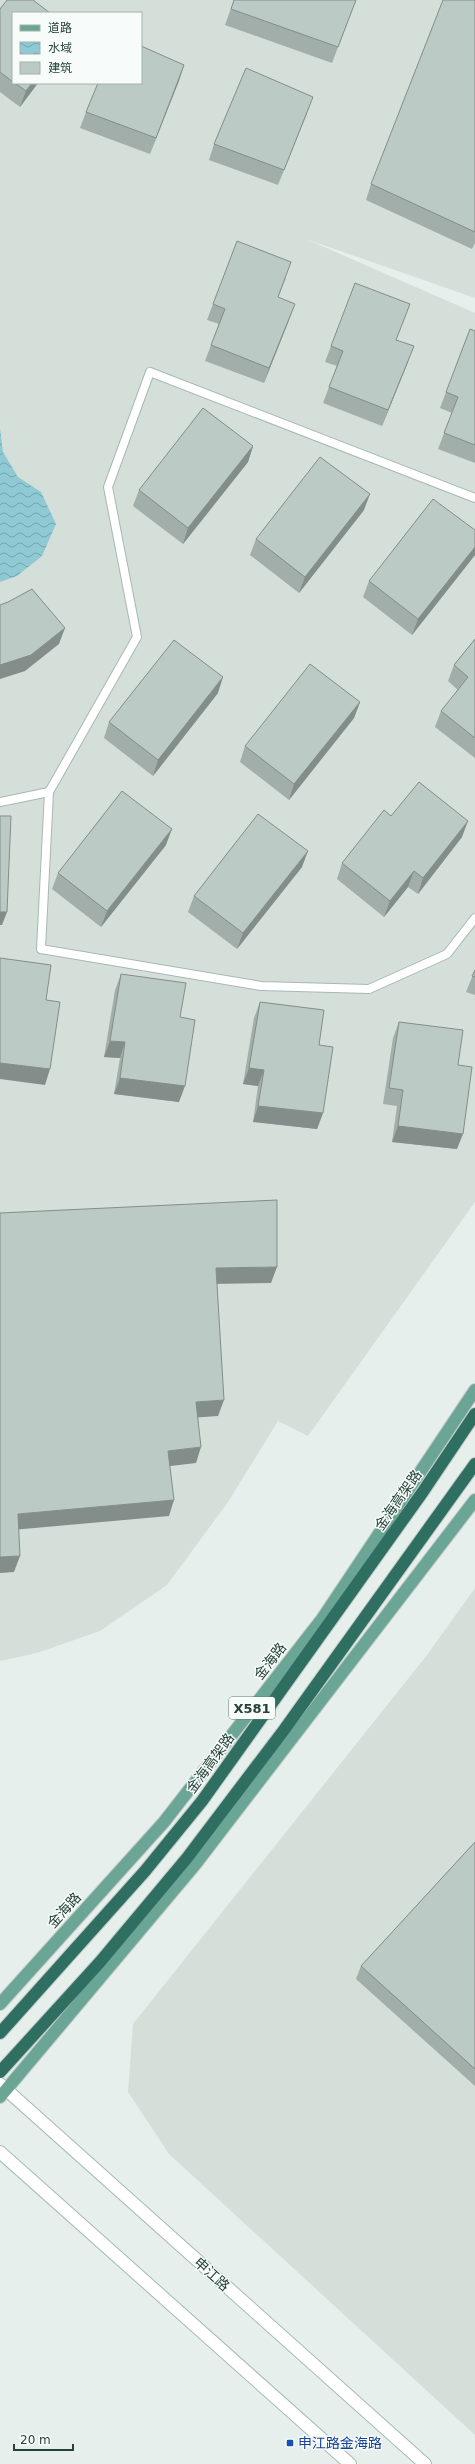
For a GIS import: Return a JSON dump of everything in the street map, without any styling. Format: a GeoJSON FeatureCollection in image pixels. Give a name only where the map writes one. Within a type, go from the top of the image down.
{"type":"FeatureCollection","features":[{"type":"Feature","properties":{"kind":"highway","name":"金海高架路"},"geometry":{"type":"LineString","coordinates":[[0,2033],[145,1871],[202,1800],[422,1493],[475,1414]]}},
{"type":"Feature","properties":{"kind":"highway"},"geometry":{"type":"LineString","coordinates":[[0,2072],[100,1962],[187,1858],[284,1730],[475,1464]]}},
{"type":"Feature","properties":{"kind":"main road","name":"金海路"},"geometry":{"type":"LineString","coordinates":[[0,2004],[164,1822],[312,1631],[444,1440],[475,1390]]}},
{"type":"Feature","properties":{"kind":"main road"},"geometry":{"type":"LineString","coordinates":[[2,2091],[194,1866],[475,1500]]}},
{"type":"Feature","properties":{"kind":"main road","name":"申江路"},"geometry":{"type":"LineString","coordinates":[[2,2091],[425,2464]]}},
{"type":"Feature","properties":{"kind":"main road"},"geometry":{"type":"LineString","coordinates":[[0,2152],[350,2464]]}},
{"type":"Feature","properties":{"kind":"lane"},"geometry":{"type":"LineString","coordinates":[[475,498],[150,372],[108,487],[137,637],[49,792],[41,949],[261,986],[369,989],[447,954],[475,918]]}},
{"type":"Feature","properties":{"kind":"lane"},"geometry":{"type":"LineString","coordinates":[[0,802],[49,792]]}},
{"type":"Feature","properties":{"kind":"shaded area"},"geometry":{"type":"Polygon","coordinates":[[[0,0],[475,0],[475,298],[306,239],[475,313],[475,1202],[308,1436],[278,1421],[228,1502],[167,1585],[100,1631],[37,1653],[0,1661],[0,0]]]}},
{"type":"Feature","properties":{"kind":"shaded area"},"geometry":{"type":"Polygon","coordinates":[[[475,1588],[475,2435],[169,2154],[128,2092],[133,2024],[427,1655],[475,1588]]]}},
{"type":"Feature","properties":{"kind":"water"},"geometry":{"type":"Polygon","coordinates":[[[0,428],[3,452],[18,477],[41,492],[56,524],[42,556],[17,576],[0,582],[0,428]]]}},
{"type":"Feature","properties":{"kind":"building"},"geometry":{"type":"Polygon","coordinates":[[[7,0],[33,0],[49,12],[12,12],[12,81],[0,72],[0,9],[7,0]]]}},
{"type":"Feature","properties":{"kind":"building"},"geometry":{"type":"Polygon","coordinates":[[[234,0],[356,0],[338,47],[231,9],[234,0]]]}},
{"type":"Feature","properties":{"kind":"building"},"geometry":{"type":"Polygon","coordinates":[[[443,0],[475,0],[475,232],[371,184],[443,0]]]}},
{"type":"Feature","properties":{"kind":"building"},"geometry":{"type":"Polygon","coordinates":[[[142,46],[184,65],[156,138],[86,112],[98,84],[142,84],[142,46]]]}},
{"type":"Feature","properties":{"kind":"building"},"geometry":{"type":"Polygon","coordinates":[[[246,68],[313,97],[284,170],[214,144],[246,68]]]}},
{"type":"Feature","properties":{"kind":"building"},"geometry":{"type":"Polygon","coordinates":[[[16,84],[31,84],[26,91],[16,84]]]}},
{"type":"Feature","properties":{"kind":"building"},"geometry":{"type":"Polygon","coordinates":[[[237,241],[291,262],[278,297],[295,304],[269,368],[211,345],[225,309],[213,304],[237,241]]]}},
{"type":"Feature","properties":{"kind":"building"},"geometry":{"type":"Polygon","coordinates":[[[355,283],[410,304],[396,340],[414,346],[388,410],[329,387],[343,351],[331,346],[355,283]]]}},
{"type":"Feature","properties":{"kind":"building"},"geometry":{"type":"Polygon","coordinates":[[[470,329],[475,331],[475,445],[444,433],[458,397],[446,392],[470,329]]]}},
{"type":"Feature","properties":{"kind":"building"},"geometry":{"type":"Polygon","coordinates":[[[203,408],[253,446],[188,528],[139,490],[203,408]]]}},
{"type":"Feature","properties":{"kind":"building"},"geometry":{"type":"Polygon","coordinates":[[[320,457],[370,494],[305,577],[256,539],[320,457]]]}},
{"type":"Feature","properties":{"kind":"building"},"geometry":{"type":"Polygon","coordinates":[[[433,499],[475,530],[475,547],[418,619],[369,581],[433,499]]]}},
{"type":"Feature","properties":{"kind":"building"},"geometry":{"type":"Polygon","coordinates":[[[32,589],[65,628],[31,655],[0,665],[0,605],[32,589]]]}},
{"type":"Feature","properties":{"kind":"building"},"geometry":{"type":"Polygon","coordinates":[[[475,639],[475,738],[441,711],[468,677],[454,665],[475,639]]]}},
{"type":"Feature","properties":{"kind":"building"},"geometry":{"type":"Polygon","coordinates":[[[174,640],[223,677],[158,760],[109,722],[174,640]]]}},
{"type":"Feature","properties":{"kind":"building"},"geometry":{"type":"Polygon","coordinates":[[[310,664],[360,702],[294,784],[245,746],[310,664]]]}},
{"type":"Feature","properties":{"kind":"building"},"geometry":{"type":"Polygon","coordinates":[[[419,782],[468,821],[423,878],[414,871],[390,901],[342,863],[384,810],[391,816],[419,782]]]}},
{"type":"Feature","properties":{"kind":"building"},"geometry":{"type":"Polygon","coordinates":[[[122,791],[172,829],[107,911],[58,873],[122,791]]]}},
{"type":"Feature","properties":{"kind":"building"},"geometry":{"type":"Polygon","coordinates":[[[258,814],[308,851],[243,933],[194,896],[258,814]]]}},
{"type":"Feature","properties":{"kind":"building"},"geometry":{"type":"Polygon","coordinates":[[[0,816],[11,816],[7,912],[0,912],[0,816]]]}},
{"type":"Feature","properties":{"kind":"building"},"geometry":{"type":"Polygon","coordinates":[[[0,958],[51,965],[46,1000],[60,1002],[50,1069],[0,1063],[0,958]]]}},
{"type":"Feature","properties":{"kind":"building"},"geometry":{"type":"Polygon","coordinates":[[[475,970],[475,977],[472,976],[475,970]]]}},
{"type":"Feature","properties":{"kind":"building"},"geometry":{"type":"Polygon","coordinates":[[[121,974],[186,983],[180,1017],[195,1020],[185,1086],[120,1078],[125,1042],[110,1041],[121,974]]]}},
{"type":"Feature","properties":{"kind":"building"},"geometry":{"type":"Polygon","coordinates":[[[260,1002],[324,1010],[319,1045],[333,1047],[323,1113],[258,1106],[264,1070],[249,1068],[260,1002]]]}},
{"type":"Feature","properties":{"kind":"building"},"geometry":{"type":"Polygon","coordinates":[[[399,1022],[463,1030],[458,1065],[472,1067],[463,1134],[398,1126],[403,1090],[389,1088],[399,1022]]]}},
{"type":"Feature","properties":{"kind":"building"},"geometry":{"type":"Polygon","coordinates":[[[277,1200],[277,1267],[216,1268],[224,1400],[196,1402],[201,1447],[168,1451],[174,1500],[18,1514],[20,1556],[0,1557],[0,1213],[277,1200]]]}},
{"type":"Feature","properties":{"kind":"building"},"geometry":{"type":"Polygon","coordinates":[[[475,1842],[475,2069],[361,1966],[475,1842]]]}},
{"type":"Feature","properties":{"kind":"place","name":"申江路金海路"},"geometry":{"type":"Point","coordinates":[290,2443]}}]}
